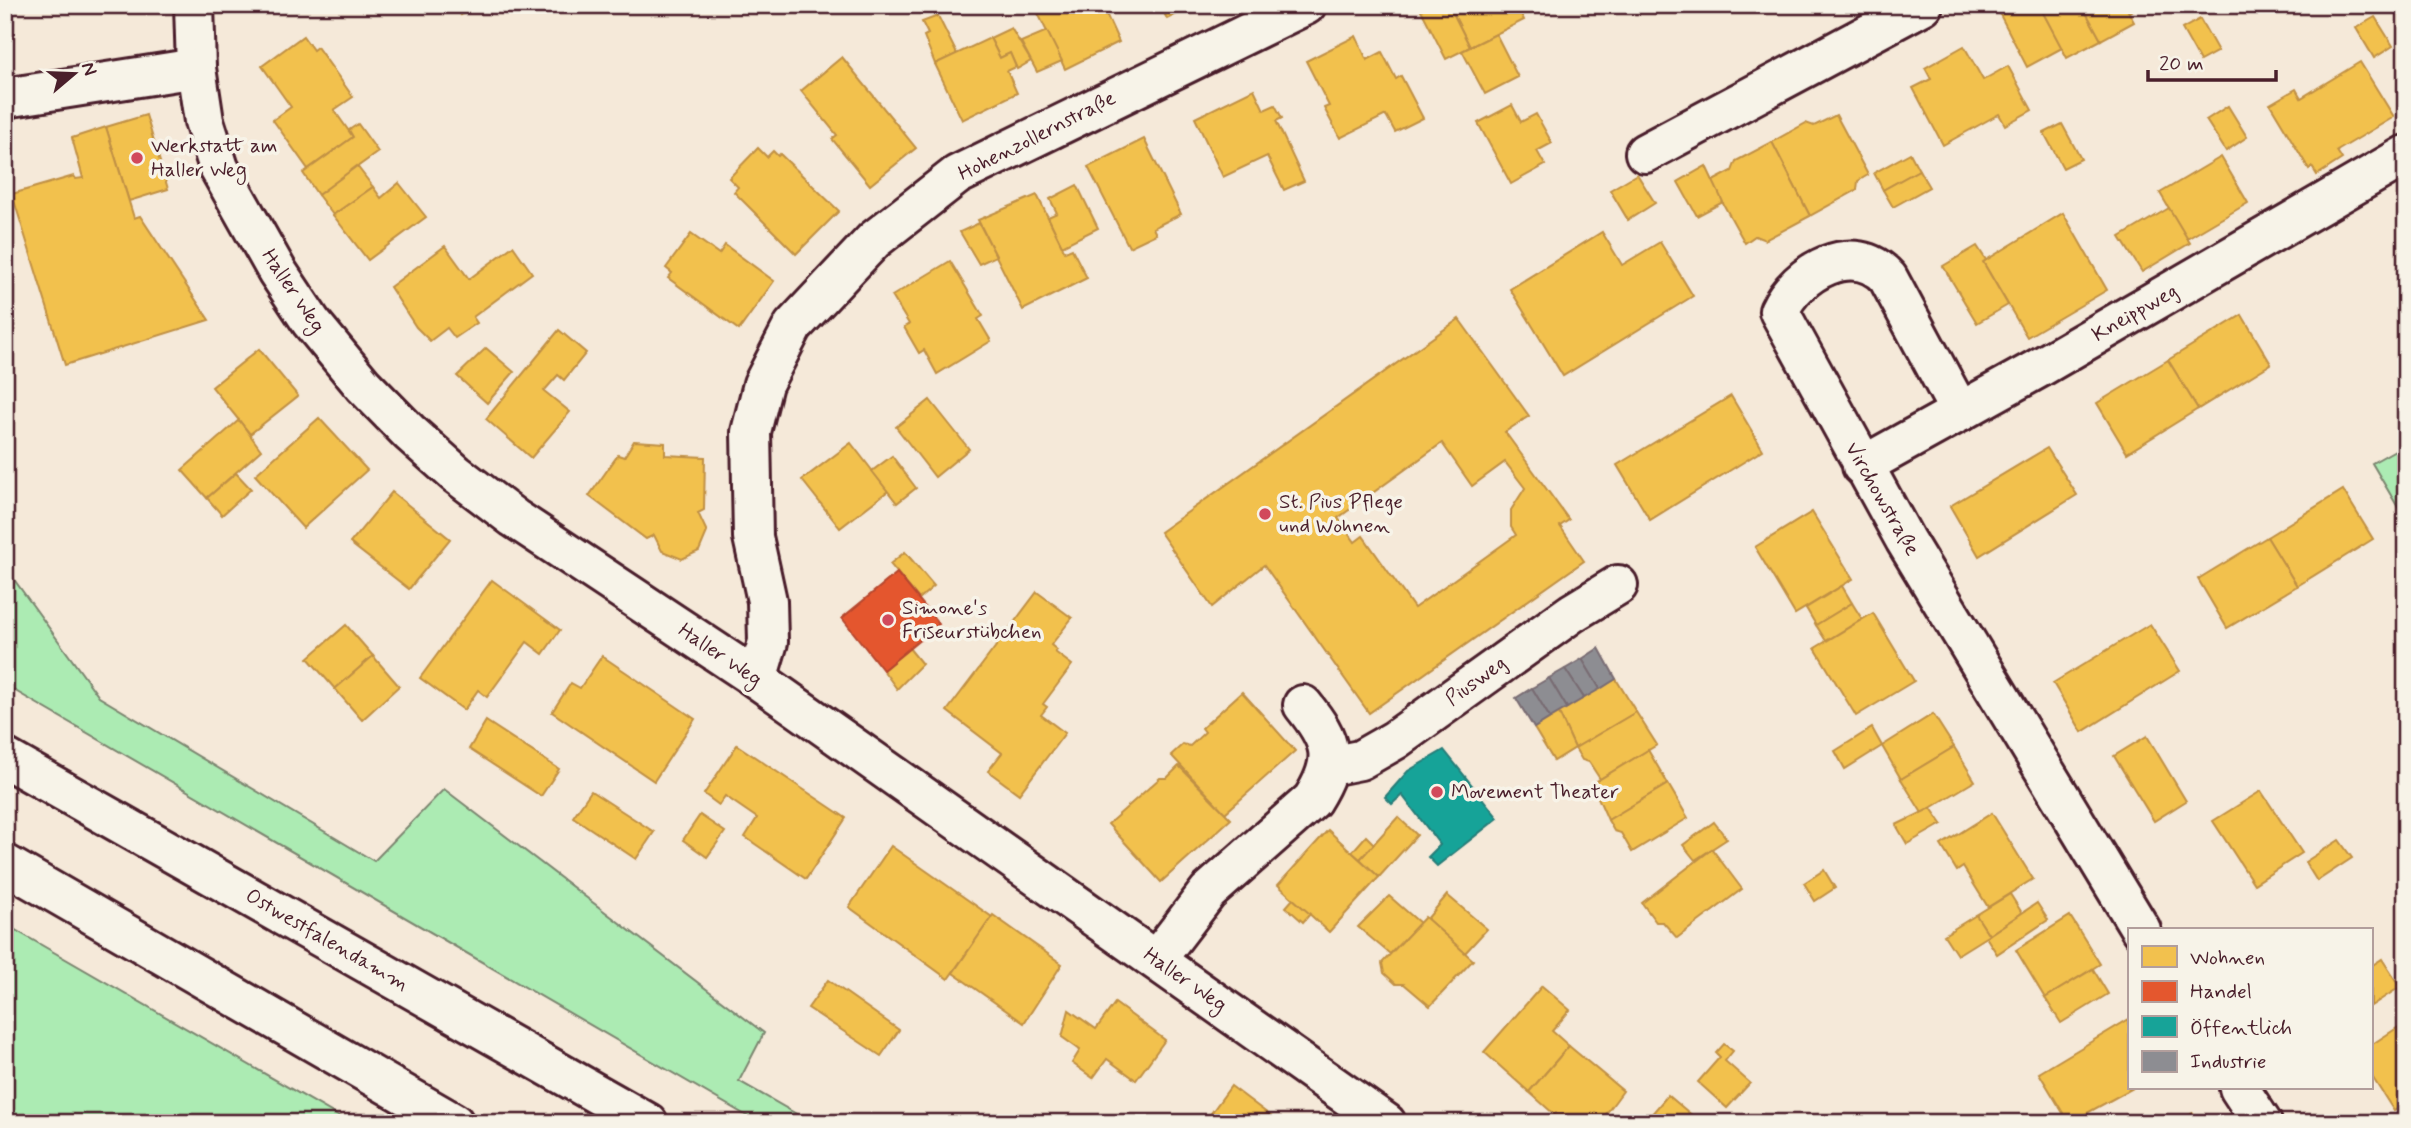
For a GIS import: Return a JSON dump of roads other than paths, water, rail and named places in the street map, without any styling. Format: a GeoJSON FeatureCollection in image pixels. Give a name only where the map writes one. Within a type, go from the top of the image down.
{"type":"FeatureCollection","features":[{"type":"Feature","properties":{"kind":"main road","name":"Haller Weg"},"geometry":{"type":"LineString","coordinates":[[194,5],[196,68],[204,121],[219,168],[229,188],[304,312],[363,386],[456,474],[514,518],[757,679],[1385,1123]]}},
{"type":"Feature","properties":{"kind":"main road","name":"Hohenzollernstraße"},"geometry":{"type":"LineString","coordinates":[[757,679],[768,642],[767,601],[753,537],[751,432],[763,384],[793,326],[874,240],[957,175],[1306,5]]}},
{"type":"Feature","properties":{"kind":"main road"},"geometry":{"type":"LineString","coordinates":[[1645,153],[1923,5]]}},
{"type":"Feature","properties":{"kind":"main road"},"geometry":{"type":"LineString","coordinates":[[5,98],[196,68]]}},
{"type":"Feature","properties":{"kind":"main road","name":"Kneippweg"},"geometry":{"type":"LineString","coordinates":[[1862,466],[2406,155]]}},
{"type":"Feature","properties":{"kind":"main road","name":"Virchowstraße"},"geometry":{"type":"LineString","coordinates":[[1960,412],[1888,278],[1876,264],[1857,258],[1840,261],[1800,281],[1788,293],[1779,311],[1862,466],[2140,928]]}},
{"type":"Feature","properties":{"kind":"main road","name":"Piusweg"},"geometry":{"type":"LineString","coordinates":[[1330,766],[1360,760],[1395,740],[1572,613],[1618,585]]}},
{"type":"Feature","properties":{"kind":"main road"},"geometry":{"type":"LineString","coordinates":[[1156,960],[1208,892],[1312,800],[1330,766],[1329,747],[1322,728],[1303,705]]}},
{"type":"Feature","properties":{"kind":"main road","name":"Ostwestfalendamm"},"geometry":{"type":"LineString","coordinates":[[5,758],[648,1123]]}},
{"type":"Feature","properties":{"kind":"main road"},"geometry":{"type":"LineString","coordinates":[[5,864],[454,1123]]}},
{"type":"Feature","properties":{"kind":"main road"},"geometry":{"type":"LineString","coordinates":[[2240,1090],[2262,1123]]}},
{"type":"Feature","properties":{"kind":"place","name":"Werkstatt am Haller Weg"},"geometry":{"type":"Point","coordinates":[137,158]}},
{"type":"Feature","properties":{"kind":"place","name":"St. Pius Pflege und Wohnen"},"geometry":{"type":"Point","coordinates":[1265,514]}},
{"type":"Feature","properties":{"kind":"place","name":"Simone's Friseurstübchen"},"geometry":{"type":"Point","coordinates":[888,620]}},
{"type":"Feature","properties":{"kind":"place","name":"Movement Theater"},"geometry":{"type":"Point","coordinates":[1437,792]}}]}
